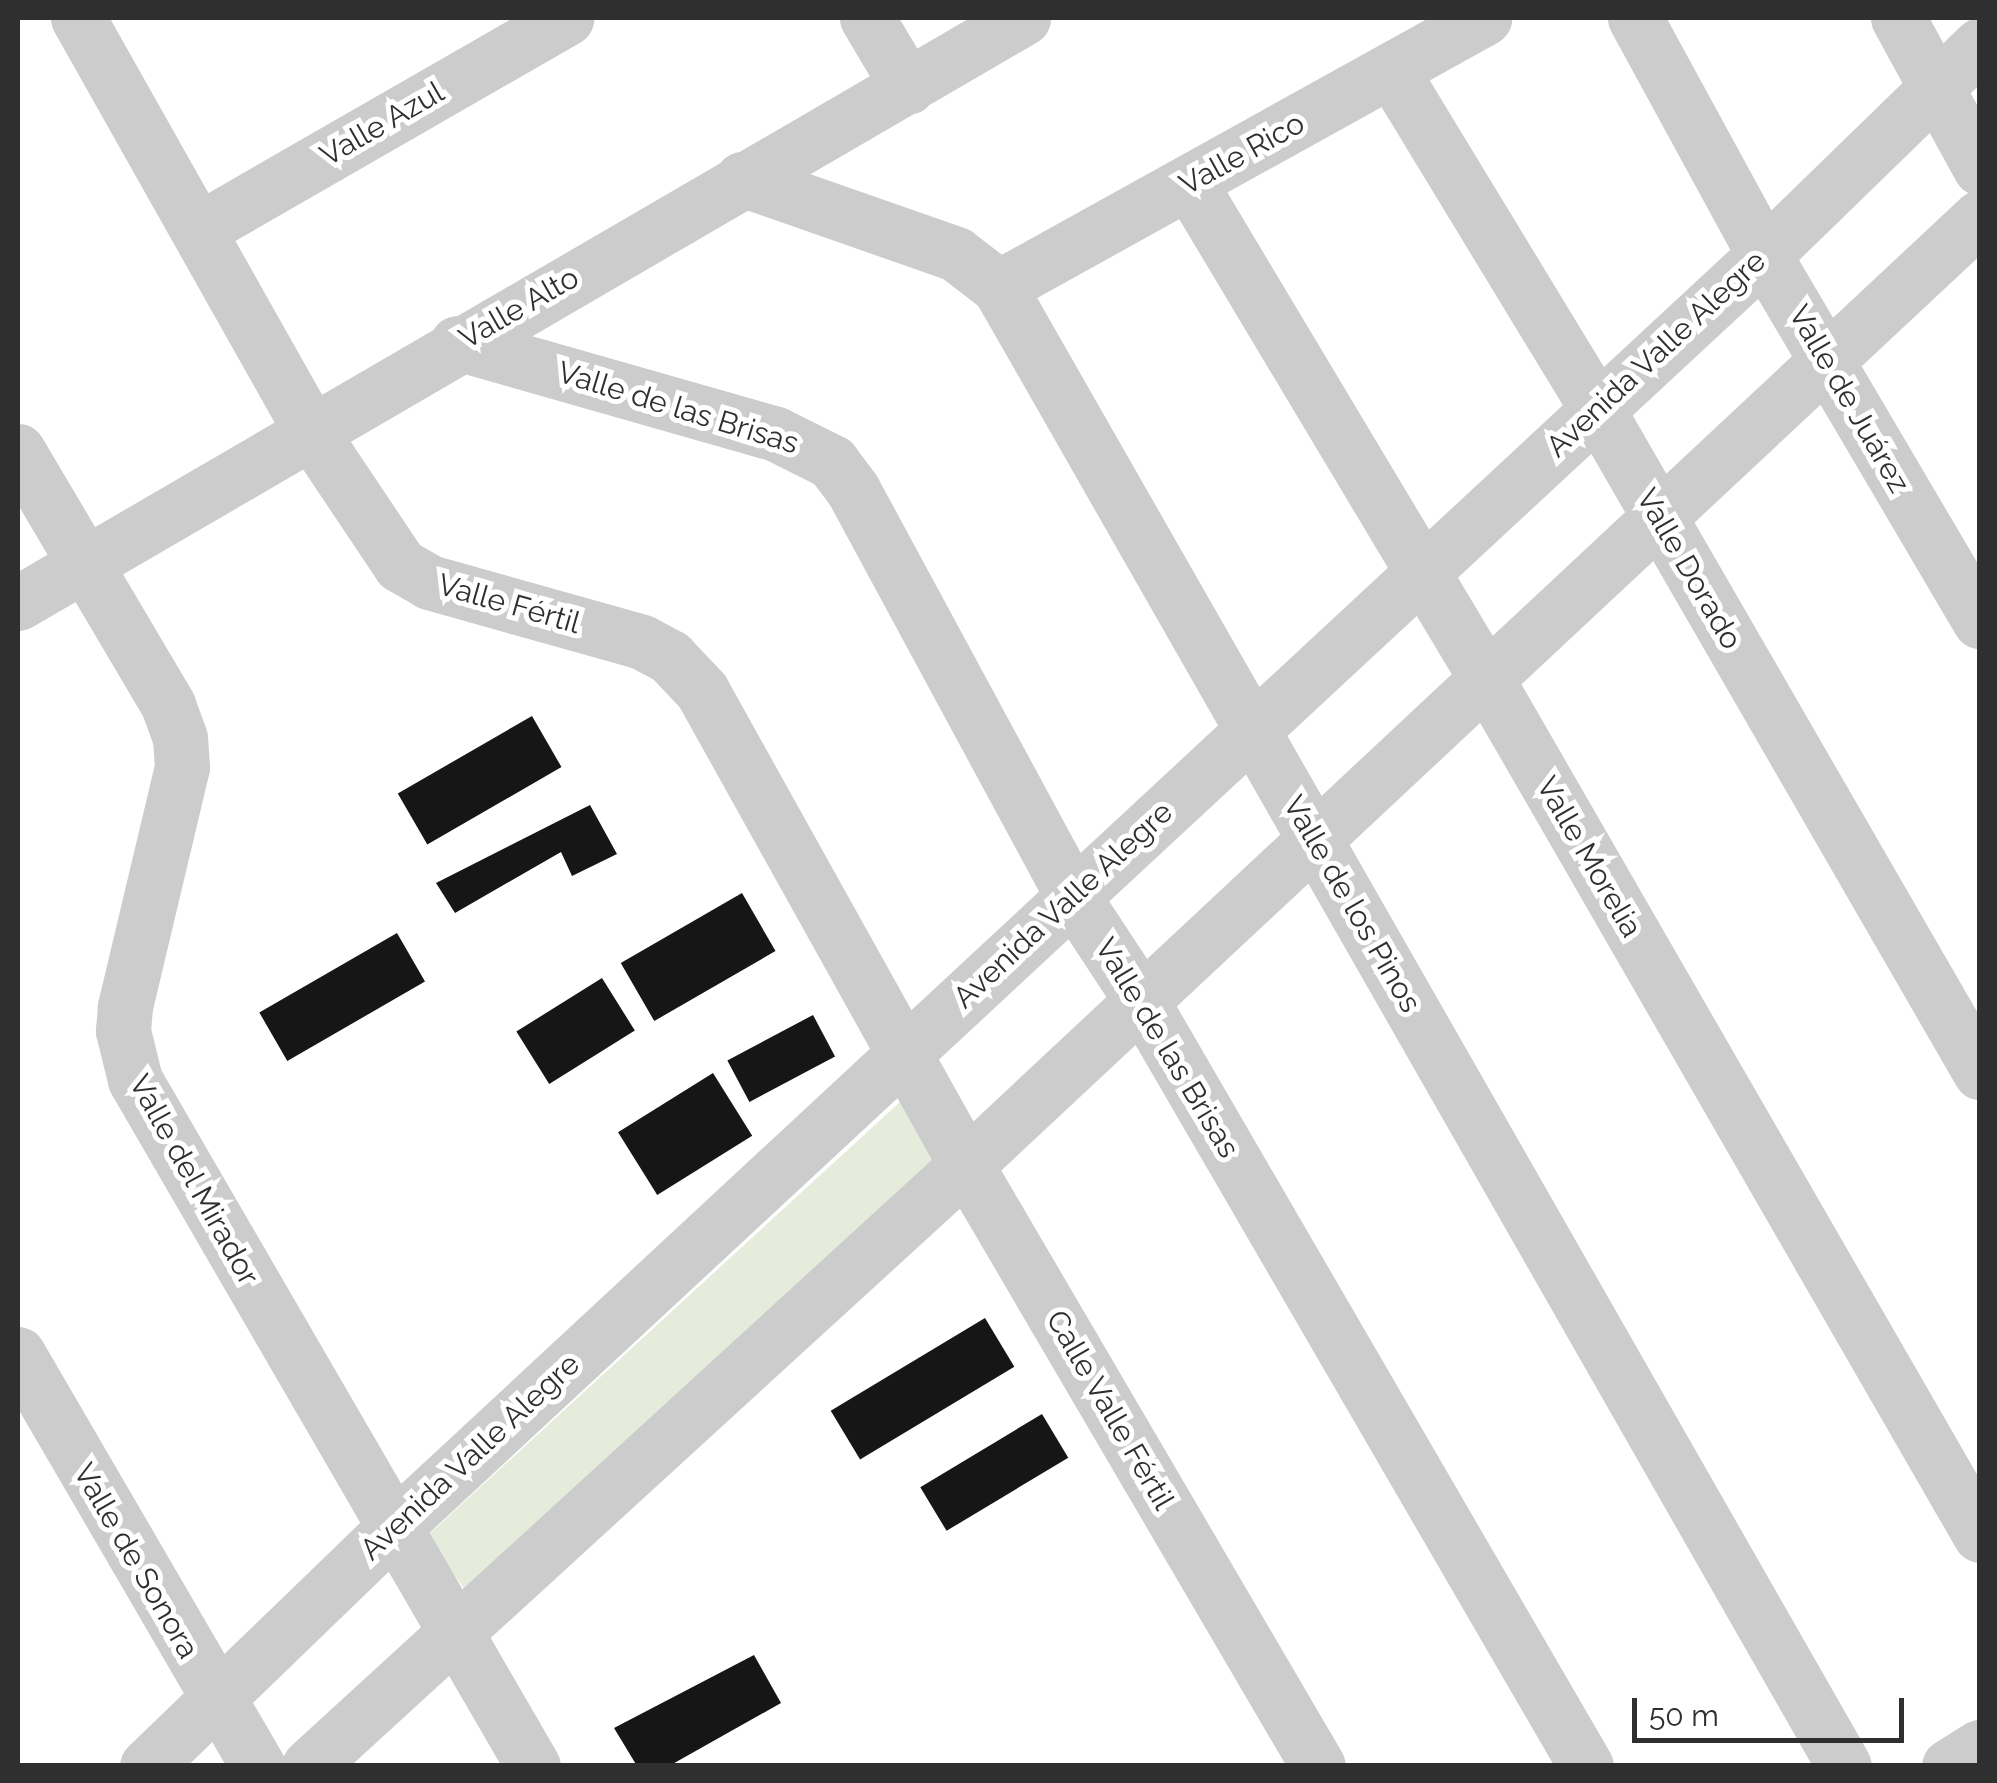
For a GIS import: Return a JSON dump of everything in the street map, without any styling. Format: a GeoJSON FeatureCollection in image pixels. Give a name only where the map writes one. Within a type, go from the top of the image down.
{"type":"FeatureCollection","features":[{"type":"Feature","properties":{"kind":"street","name":"Valle Azul"},"geometry":{"type":"LineString","coordinates":[[198,230],[566,18]]}},
{"type":"Feature","properties":{"kind":"street"},"geometry":{"type":"LineString","coordinates":[[867,18],[908,87]]}},
{"type":"Feature","properties":{"kind":"street","name":"Valle Alto"},"geometry":{"type":"LineString","coordinates":[[18,603],[456,343],[1024,18]]}},
{"type":"Feature","properties":{"kind":"street","name":"Valle de Juárez"},"geometry":{"type":"LineString","coordinates":[[1634,18],[1764,255],[1980,621]]}},
{"type":"Feature","properties":{"kind":"street"},"geometry":{"type":"LineString","coordinates":[[1898,18],[1980,168]]}},
{"type":"Feature","properties":{"kind":"street","name":"Valle Fértil"},"geometry":{"type":"LineString","coordinates":[[89,21],[198,230],[311,432],[400,565],[429,582],[642,642],[684,670],[904,1054]]}},
{"type":"Feature","properties":{"kind":"street","name":"Valle Rico"},"geometry":{"type":"LineString","coordinates":[[999,286],[1391,70],[1455,25]]}},
{"type":"Feature","properties":{"kind":"street","name":"Avenida Valle Alegre"},"geometry":{"type":"LineString","coordinates":[[147,1766],[391,1530],[1074,898],[1251,727],[1764,255],[1980,45]]}},
{"type":"Feature","properties":{"kind":"street","name":"Valle Dorado"},"geometry":{"type":"LineString","coordinates":[[1391,70],[1597,409],[1980,1072]]}},
{"type":"Feature","properties":{"kind":"street","name":"Valle de los Pinos"},"geometry":{"type":"LineString","coordinates":[[742,179],[956,254],[999,286],[1844,1766]]}},
{"type":"Feature","properties":{"kind":"street","name":"Valle Morelia"},"geometry":{"type":"LineString","coordinates":[[1190,184],[1487,680],[1980,1535]]}},
{"type":"Feature","properties":{"kind":"street"},"geometry":{"type":"LineString","coordinates":[[309,1766],[457,1636],[966,1165],[1980,217]]}},
{"type":"Feature","properties":{"kind":"street","name":"Valle de las Brisas"},"geometry":{"type":"LineString","coordinates":[[456,343],[776,434],[832,462],[854,490],[1074,898],[1141,1000],[1586,1766]]}},
{"type":"Feature","properties":{"kind":"street","name":"Valle del Mirador"},"geometry":{"type":"LineString","coordinates":[[18,451],[86,564],[180,738],[182,767],[125,1007],[127,1056],[391,1530],[533,1766]]}},
{"type":"Feature","properties":{"kind":"street","name":"Calle Valle Fértil"},"geometry":{"type":"LineString","coordinates":[[904,1054],[1318,1766]]}},
{"type":"Feature","properties":{"kind":"street","name":"Valle de Sonora"},"geometry":{"type":"LineString","coordinates":[[18,1354],[258,1766]]}},
{"type":"Feature","properties":{"kind":"street"},"geometry":{"type":"LineString","coordinates":[[1948,1766],[1980,1747]]}},
{"type":"Feature","properties":{"kind":"green space"},"geometry":{"type":"Polygon","coordinates":[[[901,1101],[941,1162],[474,1603],[427,1536],[901,1101]]]}},
{"type":"Feature","properties":{"kind":"building"},"geometry":{"type":"Polygon","coordinates":[[[532,716],[562,767],[427,845],[398,794],[532,716]]]}},
{"type":"Feature","properties":{"kind":"building"},"geometry":{"type":"Polygon","coordinates":[[[590,805],[617,854],[572,876],[561,852],[455,913],[436,883],[590,805]]]}},
{"type":"Feature","properties":{"kind":"building"},"geometry":{"type":"Polygon","coordinates":[[[742,893],[776,951],[654,1021],[621,963],[742,893]]]}},
{"type":"Feature","properties":{"kind":"building"},"geometry":{"type":"Polygon","coordinates":[[[397,933],[425,981],[287,1061],[259,1012],[397,933]]]}},
{"type":"Feature","properties":{"kind":"building"},"geometry":{"type":"Polygon","coordinates":[[[602,978],[635,1031],[549,1084],[516,1032],[602,978]]]}},
{"type":"Feature","properties":{"kind":"building"},"geometry":{"type":"Polygon","coordinates":[[[813,1015],[835,1056],[749,1102],[727,1061],[813,1015]]]}},
{"type":"Feature","properties":{"kind":"building"},"geometry":{"type":"Polygon","coordinates":[[[713,1073],[752,1136],[657,1195],[618,1132],[713,1073]]]}},
{"type":"Feature","properties":{"kind":"building"},"geometry":{"type":"Polygon","coordinates":[[[985,1318],[1014,1367],[860,1460],[831,1411],[985,1318]]]}},
{"type":"Feature","properties":{"kind":"building"},"geometry":{"type":"Polygon","coordinates":[[[1042,1414],[1068,1458],[947,1531],[920,1487],[1042,1414]]]}},
{"type":"Feature","properties":{"kind":"building"},"geometry":{"type":"Polygon","coordinates":[[[754,1655],[781,1703],[669,1766],[637,1766],[614,1728],[754,1655]]]}}]}
